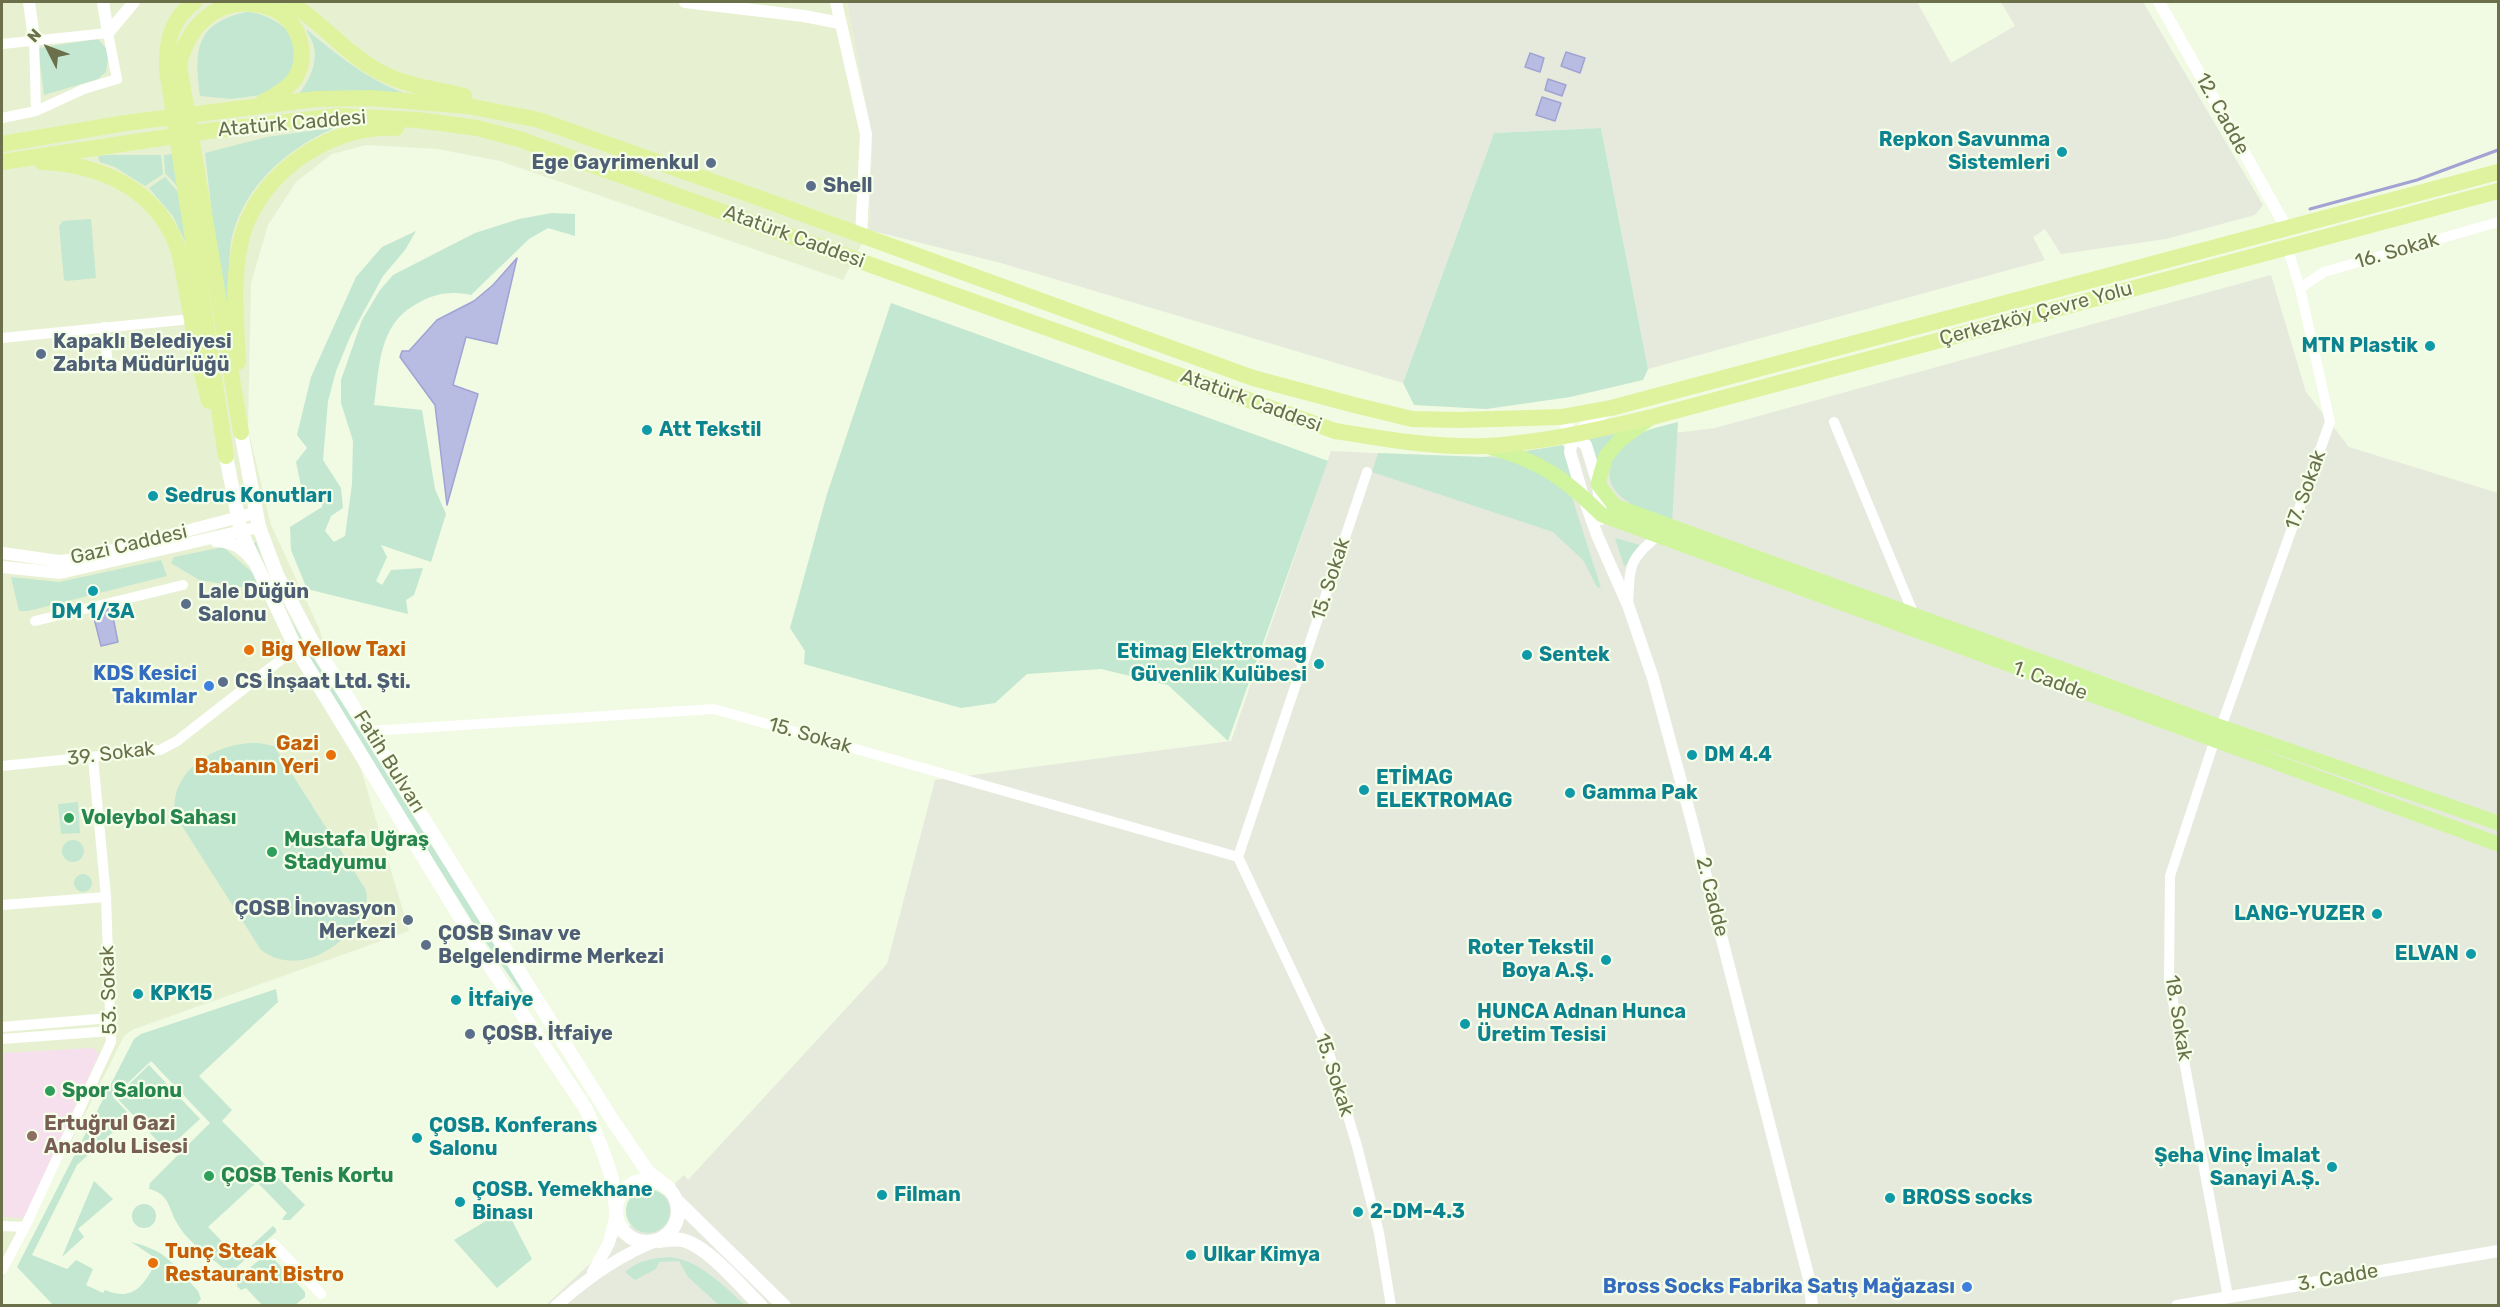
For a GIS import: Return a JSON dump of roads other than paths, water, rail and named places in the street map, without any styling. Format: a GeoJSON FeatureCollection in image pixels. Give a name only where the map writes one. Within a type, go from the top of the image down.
{"type":"FeatureCollection","features":[{"type":"Feature","properties":{"kind":"highway"},"geometry":{"type":"LineString","coordinates":[[194,2],[178,17],[170,33],[166,51],[173,67],[209,289],[226,456]]}},
{"type":"Feature","properties":{"kind":"highway"},"geometry":{"type":"LineString","coordinates":[[289,2],[351,53],[381,72],[423,87],[503,106],[1253,378],[1412,419],[1561,417],[1611,408],[2499,172]]}},
{"type":"Feature","properties":{"kind":"highway"},"geometry":{"type":"LineString","coordinates":[[173,67],[194,29],[213,12],[237,4],[263,6],[278,11],[289,21],[299,37],[302,49],[301,62],[296,77],[287,87],[255,106]]}},
{"type":"Feature","properties":{"kind":"highway","name":"Atatürk Caddesi"},"geometry":{"type":"LineString","coordinates":[[2,144],[95,127],[315,99],[370,98],[468,106],[539,120]]}},
{"type":"Feature","properties":{"kind":"highway","name":"Atatürk Caddesi"},"geometry":{"type":"LineString","coordinates":[[6,162],[197,133],[338,116],[418,120],[477,128],[519,139],[1335,431],[1403,442],[1484,446],[1574,436]]}},
{"type":"Feature","properties":{"kind":"highway"},"geometry":{"type":"LineString","coordinates":[[241,432],[237,342],[238,260],[248,220],[271,185],[296,161],[319,146],[343,135],[371,128],[519,139]]}},
{"type":"Feature","properties":{"kind":"highway"},"geometry":{"type":"LineString","coordinates":[[6,162],[61,164],[102,172],[134,190],[159,216],[175,240],[180,255],[202,374],[226,456]]}},
{"type":"Feature","properties":{"kind":"highway","name":"Çerkezköy Çevre Yolu"},"geometry":{"type":"LineString","coordinates":[[1574,436],[1653,417],[2499,191]]}},
{"type":"Feature","properties":{"kind":"highway"},"geometry":{"type":"LineString","coordinates":[[209,289],[241,432]]}},
{"type":"Feature","properties":{"kind":"main road"},"geometry":{"type":"LineString","coordinates":[[1615,506],[1598,484],[1606,456],[1620,440],[1653,417]]}},
{"type":"Feature","properties":{"kind":"main road","name":"Fatih Bulvarı"},"geometry":{"type":"LineString","coordinates":[[241,432],[257,520],[288,598],[312,642],[370,731],[610,1118],[648,1172],[669,1188]]}},
{"type":"Feature","properties":{"kind":"main road"},"geometry":{"type":"LineString","coordinates":[[1484,446],[1517,455],[1552,471],[1602,515]]}},
{"type":"Feature","properties":{"kind":"main road","name":"Fatih Bulvarı"},"geometry":{"type":"LineString","coordinates":[[226,456],[239,526],[296,648],[488,963],[586,1109],[603,1148],[612,1179],[616,1211]]}},
{"type":"Feature","properties":{"kind":"main road","name":"1. Cadde"},"geometry":{"type":"LineString","coordinates":[[1615,506],[2221,727],[2499,823]]}},
{"type":"Feature","properties":{"kind":"main road","name":"1. Cadde"},"geometry":{"type":"LineString","coordinates":[[1602,515],[2214,742],[2499,844]]}},
{"type":"Feature","properties":{"kind":"main road"},"geometry":{"type":"LineString","coordinates":[[761,1305],[708,1255],[693,1244],[683,1240],[643,1242],[628,1236],[618,1223],[616,1211],[625,1189],[638,1181],[657,1181],[669,1188],[677,1201],[784,1305]]}},
{"type":"Feature","properties":{"kind":"main road"},"geometry":{"type":"LineString","coordinates":[[657,1241],[668,1234],[676,1224],[677,1201]]}},
{"type":"Feature","properties":{"kind":"street"},"geometry":{"type":"LineString","coordinates":[[29,2],[34,39],[36,111]]}},
{"type":"Feature","properties":{"kind":"street"},"geometry":{"type":"LineString","coordinates":[[2,118],[36,111],[84,89],[117,79],[103,2]]}},
{"type":"Feature","properties":{"kind":"street"},"geometry":{"type":"LineString","coordinates":[[2,44],[108,33],[134,2]]}},
{"type":"Feature","properties":{"kind":"street"},"geometry":{"type":"LineString","coordinates":[[685,2],[804,16],[840,23]]}},
{"type":"Feature","properties":{"kind":"street"},"geometry":{"type":"LineString","coordinates":[[836,2],[866,134],[861,236]]}},
{"type":"Feature","properties":{"kind":"street","name":"12. Cadde"},"geometry":{"type":"LineString","coordinates":[[2158,2],[2286,227]]}},
{"type":"Feature","properties":{"kind":"street","name":"16. Sokak"},"geometry":{"type":"LineString","coordinates":[[2300,288],[2324,272],[2499,222]]}},
{"type":"Feature","properties":{"kind":"street","name":"17. Sokak"},"geometry":{"type":"LineString","coordinates":[[2221,727],[2330,422],[2300,288],[2287,248]]}},
{"type":"Feature","properties":{"kind":"street"},"geometry":{"type":"LineString","coordinates":[[2,338],[181,320]]}},
{"type":"Feature","properties":{"kind":"street"},"geometry":{"type":"LineString","coordinates":[[104,327],[108,366],[189,365]]}},
{"type":"Feature","properties":{"kind":"street"},"geometry":{"type":"LineString","coordinates":[[1574,436],[1611,408]]}},
{"type":"Feature","properties":{"kind":"street"},"geometry":{"type":"LineString","coordinates":[[1561,417],[1574,436],[1586,444],[1598,484],[1602,515],[1597,535]]}},
{"type":"Feature","properties":{"kind":"street"},"geometry":{"type":"LineString","coordinates":[[1834,422],[1914,615]]}},
{"type":"Feature","properties":{"kind":"street","name":"2. Cadde"},"geometry":{"type":"LineString","coordinates":[[1574,436],[1570,452],[1583,496],[1597,535],[1628,605],[1653,678],[1809,1279],[1812,1305]]}},
{"type":"Feature","properties":{"kind":"street","name":"15. Sokak"},"geometry":{"type":"LineString","coordinates":[[1367,472],[1238,857],[1326,1042],[1357,1146],[1379,1233],[1391,1305]]}},
{"type":"Feature","properties":{"kind":"street"},"geometry":{"type":"LineString","coordinates":[[1602,515],[1615,506]]}},
{"type":"Feature","properties":{"kind":"street"},"geometry":{"type":"LineString","coordinates":[[2,567],[60,573],[200,540],[257,520]]}},
{"type":"Feature","properties":{"kind":"street","name":"Gazi Caddesi"},"geometry":{"type":"LineString","coordinates":[[2,553],[59,561],[78,559],[239,526]]}},
{"type":"Feature","properties":{"kind":"street"},"geometry":{"type":"LineString","coordinates":[[1628,605],[1630,568],[1644,547],[1658,536]]}},
{"type":"Feature","properties":{"kind":"street"},"geometry":{"type":"LineString","coordinates":[[200,540],[230,542],[242,548],[254,562]]}},
{"type":"Feature","properties":{"kind":"street"},"geometry":{"type":"LineString","coordinates":[[35,621],[183,585]]}},
{"type":"Feature","properties":{"kind":"street","name":"39. Sokak"},"geometry":{"type":"LineString","coordinates":[[2,766],[156,751],[177,741],[296,648]]}},
{"type":"Feature","properties":{"kind":"street","name":"15. Sokak"},"geometry":{"type":"LineString","coordinates":[[370,731],[714,709],[1238,857]]}},
{"type":"Feature","properties":{"kind":"street","name":"18. Sokak"},"geometry":{"type":"LineString","coordinates":[[2214,742],[2170,876],[2169,980],[2228,1297]]}},
{"type":"Feature","properties":{"kind":"street","name":"53. Sokak"},"geometry":{"type":"LineString","coordinates":[[2,1270],[25,1227],[109,1049],[111,1030],[106,897],[93,758]]}},
{"type":"Feature","properties":{"kind":"street"},"geometry":{"type":"LineString","coordinates":[[2,905],[106,897]]}},
{"type":"Feature","properties":{"kind":"street"},"geometry":{"type":"LineString","coordinates":[[2,1027],[110,1018]]}},
{"type":"Feature","properties":{"kind":"street"},"geometry":{"type":"LineString","coordinates":[[2,1039],[111,1030]]}},
{"type":"Feature","properties":{"kind":"street"},"geometry":{"type":"LineString","coordinates":[[590,1276],[609,1243],[616,1211]]}},
{"type":"Feature","properties":{"kind":"street"},"geometry":{"type":"LineString","coordinates":[[2,1226],[25,1227]]}},
{"type":"Feature","properties":{"kind":"street"},"geometry":{"type":"LineString","coordinates":[[556,1305],[590,1276],[629,1252],[657,1241]]}},
{"type":"Feature","properties":{"kind":"street"},"geometry":{"type":"LineString","coordinates":[[274,1244],[321,1294]]}},
{"type":"Feature","properties":{"kind":"street","name":"3. Cadde"},"geometry":{"type":"LineString","coordinates":[[2177,1305],[2499,1251]]}},
{"type":"Feature","properties":{"kind":"water"},"geometry":{"type":"Polygon","coordinates":[[[1566,52],[1585,58],[1580,73],[1561,66],[1566,52]]]}},
{"type":"Feature","properties":{"kind":"water"},"geometry":{"type":"Polygon","coordinates":[[[1530,53],[1544,58],[1540,72],[1525,67],[1530,53]]]}},
{"type":"Feature","properties":{"kind":"water"},"geometry":{"type":"Polygon","coordinates":[[[1548,79],[1566,85],[1562,96],[1545,90],[1548,79]]]}},
{"type":"Feature","properties":{"kind":"water"},"geometry":{"type":"Polygon","coordinates":[[[1542,97],[1561,103],[1555,121],[1536,115],[1542,97]]]}},
{"type":"Feature","properties":{"kind":"water"},"geometry":{"type":"Polygon","coordinates":[[[517,258],[497,344],[466,337],[453,385],[478,394],[447,505],[435,405],[400,357],[402,351],[409,351],[437,320],[474,301],[493,285],[517,258]]]}},
{"type":"Feature","properties":{"kind":"water"},"geometry":{"type":"Polygon","coordinates":[[[111,607],[118,642],[101,646],[94,618],[101,610],[111,607]]]}},
{"type":"Feature","properties":{"kind":"waterway"},"geometry":{"type":"LineString","coordinates":[[2310,209],[2417,180],[2498,150]]}},
{"type":"Feature","properties":{"kind":"place","name":"Repkon Savunma Sistemleri"},"geometry":{"type":"Point","coordinates":[2062,152]}},
{"type":"Feature","properties":{"kind":"place","name":"Ege Gayrimenkul"},"geometry":{"type":"Point","coordinates":[711,163]}},
{"type":"Feature","properties":{"kind":"place","name":"Shell"},"geometry":{"type":"Point","coordinates":[811,186]}},
{"type":"Feature","properties":{"kind":"place","name":"MTN Plastik"},"geometry":{"type":"Point","coordinates":[2430,346]}},
{"type":"Feature","properties":{"kind":"place","name":"Kapaklı Belediyesi Zabıta Müdürlüğü"},"geometry":{"type":"Point","coordinates":[41,354]}},
{"type":"Feature","properties":{"kind":"place","name":"Att Tekstil"},"geometry":{"type":"Point","coordinates":[647,430]}},
{"type":"Feature","properties":{"kind":"place","name":"Sedrus Konutları"},"geometry":{"type":"Point","coordinates":[153,496]}},
{"type":"Feature","properties":{"kind":"place","name":"DM 1/3A"},"geometry":{"type":"Point","coordinates":[93,591]}},
{"type":"Feature","properties":{"kind":"place","name":"Lale Düğün Salonu"},"geometry":{"type":"Point","coordinates":[186,604]}},
{"type":"Feature","properties":{"kind":"place","name":"Big Yellow Taxi"},"geometry":{"type":"Point","coordinates":[249,650]}},
{"type":"Feature","properties":{"kind":"place","name":"Sentek"},"geometry":{"type":"Point","coordinates":[1527,655]}},
{"type":"Feature","properties":{"kind":"place","name":"Etimag Elektromag Güvenlik Kulübesi"},"geometry":{"type":"Point","coordinates":[1319,664]}},
{"type":"Feature","properties":{"kind":"place","name":"CS İnşaat Ltd. Şti."},"geometry":{"type":"Point","coordinates":[223,682]}},
{"type":"Feature","properties":{"kind":"place","name":"KDS Kesici Takımlar"},"geometry":{"type":"Point","coordinates":[209,686]}},
{"type":"Feature","properties":{"kind":"place","name":"Gazi Babanın Yeri"},"geometry":{"type":"Point","coordinates":[331,755]}},
{"type":"Feature","properties":{"kind":"place","name":"DM 4.4"},"geometry":{"type":"Point","coordinates":[1692,755]}},
{"type":"Feature","properties":{"kind":"place","name":"ETİMAG ELEKTROMAG"},"geometry":{"type":"Point","coordinates":[1364,790]}},
{"type":"Feature","properties":{"kind":"place","name":"Gamma Pak"},"geometry":{"type":"Point","coordinates":[1570,793]}},
{"type":"Feature","properties":{"kind":"place","name":"Voleybol Sahası"},"geometry":{"type":"Point","coordinates":[69,818]}},
{"type":"Feature","properties":{"kind":"place","name":"Mustafa Uğraş Stadyumu"},"geometry":{"type":"Point","coordinates":[272,852]}},
{"type":"Feature","properties":{"kind":"place","name":"LANG-YUZER"},"geometry":{"type":"Point","coordinates":[2377,914]}},
{"type":"Feature","properties":{"kind":"place","name":"ÇOSB İnovasyon Merkezi"},"geometry":{"type":"Point","coordinates":[408,920]}},
{"type":"Feature","properties":{"kind":"place","name":"ÇOSB Sınav ve Belgelendirme Merkezi"},"geometry":{"type":"Point","coordinates":[426,945]}},
{"type":"Feature","properties":{"kind":"place","name":"ELVAN"},"geometry":{"type":"Point","coordinates":[2471,954]}},
{"type":"Feature","properties":{"kind":"place","name":"Roter Tekstil Boya A.Ş."},"geometry":{"type":"Point","coordinates":[1606,960]}},
{"type":"Feature","properties":{"kind":"place","name":"KPK15"},"geometry":{"type":"Point","coordinates":[138,994]}},
{"type":"Feature","properties":{"kind":"place","name":"İtfaiye"},"geometry":{"type":"Point","coordinates":[456,1000]}},
{"type":"Feature","properties":{"kind":"place","name":"HUNCA Adnan Hunca Üretim Tesisi"},"geometry":{"type":"Point","coordinates":[1465,1024]}},
{"type":"Feature","properties":{"kind":"place","name":"ÇOSB. İtfaiye"},"geometry":{"type":"Point","coordinates":[470,1034]}},
{"type":"Feature","properties":{"kind":"place","name":"Spor Salonu"},"geometry":{"type":"Point","coordinates":[50,1091]}},
{"type":"Feature","properties":{"kind":"place","name":"Ertuğrul Gazi Anadolu Lisesi"},"geometry":{"type":"Point","coordinates":[32,1136]}},
{"type":"Feature","properties":{"kind":"place","name":"ÇOSB. Konferans Salonu"},"geometry":{"type":"Point","coordinates":[417,1138]}},
{"type":"Feature","properties":{"kind":"place","name":"Şeha Vinç İmalat Sanayi A.Ş."},"geometry":{"type":"Point","coordinates":[2332,1167]}},
{"type":"Feature","properties":{"kind":"place","name":"ÇOSB Tenis Kortu"},"geometry":{"type":"Point","coordinates":[209,1176]}},
{"type":"Feature","properties":{"kind":"place","name":"Filman"},"geometry":{"type":"Point","coordinates":[882,1195]}},
{"type":"Feature","properties":{"kind":"place","name":"BROSS socks"},"geometry":{"type":"Point","coordinates":[1890,1198]}},
{"type":"Feature","properties":{"kind":"place","name":"ÇOSB. Yemekhane Binası"},"geometry":{"type":"Point","coordinates":[460,1202]}},
{"type":"Feature","properties":{"kind":"place","name":"2-DM-4.3"},"geometry":{"type":"Point","coordinates":[1358,1212]}},
{"type":"Feature","properties":{"kind":"place","name":"Ulkar Kimya"},"geometry":{"type":"Point","coordinates":[1191,1255]}},
{"type":"Feature","properties":{"kind":"place","name":"Tunç Steak Restaurant Bistro"},"geometry":{"type":"Point","coordinates":[153,1263]}},
{"type":"Feature","properties":{"kind":"place","name":"Bross Socks Fabrika Satış Mağazası"},"geometry":{"type":"Point","coordinates":[1967,1287]}}]}
